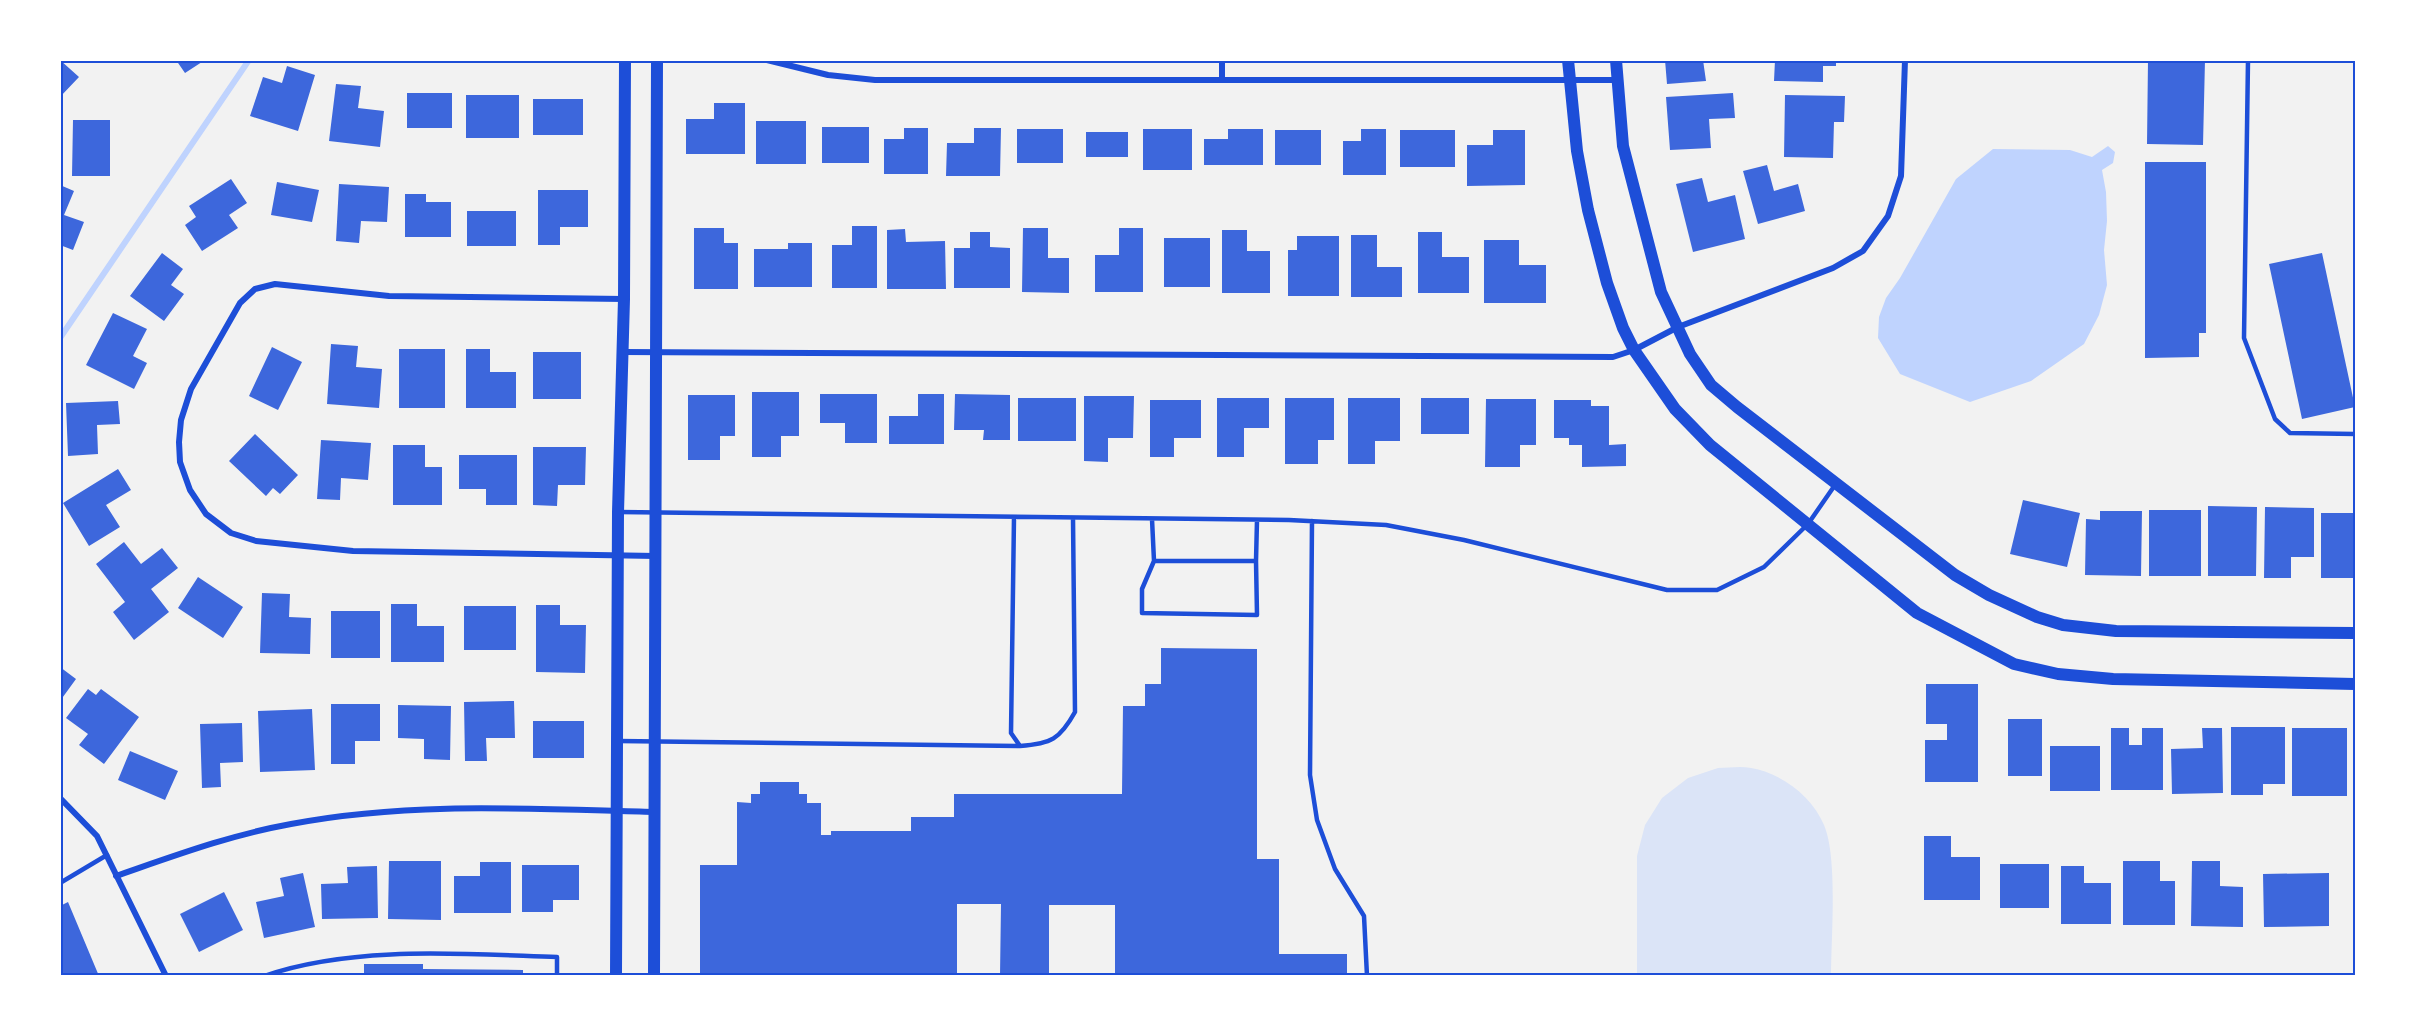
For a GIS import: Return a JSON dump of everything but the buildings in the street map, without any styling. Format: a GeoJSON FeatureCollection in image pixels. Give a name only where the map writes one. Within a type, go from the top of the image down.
{"type":"FeatureCollection","features":[{"type":"Feature","properties":{"kind":"main road"},"geometry":{"type":"LineString","coordinates":[[616,976],[618,512],[624,299],[625,60]]}},
{"type":"Feature","properties":{"kind":"main road"},"geometry":{"type":"LineString","coordinates":[[654,976],[657,60]]}},
{"type":"Feature","properties":{"kind":"main road"},"geometry":{"type":"LineString","coordinates":[[1568,60],[1577,151],[1588,210],[1607,283],[1623,328],[1634,350],[1675,409],[1710,445],[1917,613],[2014,664],[2058,674],[2113,679],[2355,684]]}},
{"type":"Feature","properties":{"kind":"main road"},"geometry":{"type":"LineString","coordinates":[[1616,60],[1623,146],[1661,292],[1690,354],[1711,385],[1737,407],[1955,575],[1989,595],[2046,620],[2063,625],[2116,630],[2355,633]]}},
{"type":"Feature","properties":{"kind":"street"},"geometry":{"type":"LineString","coordinates":[[768,60],[828,75],[875,80],[1617,80]]}},
{"type":"Feature","properties":{"kind":"street"},"geometry":{"type":"LineString","coordinates":[[1222,60],[1222,80]]}},
{"type":"Feature","properties":{"kind":"street"},"geometry":{"type":"LineString","coordinates":[[622,352],[1613,357],[1634,350],[1678,327],[1833,268],[1863,252],[1888,216],[1901,176],[1905,60]]}},
{"type":"Feature","properties":{"kind":"street"},"geometry":{"type":"LineString","coordinates":[[624,299],[377,295],[275,284],[255,289],[240,303],[191,389],[181,420],[179,452],[185,480],[200,507],[222,528],[243,538],[286,546],[353,551],[656,556]]}},
{"type":"Feature","properties":{"kind":"street"},"geometry":{"type":"LineString","coordinates":[[60,798],[97,836],[166,976]]}},
{"type":"Feature","properties":{"kind":"street"},"geometry":{"type":"LineString","coordinates":[[116,876],[234,836],[321,819],[385,812],[452,810],[654,812]]}},
{"type":"Feature","properties":{"kind":"lane"},"geometry":{"type":"LineString","coordinates":[[2248,60],[2243,324],[2247,346],[2276,419],[2290,433],[2355,434]]}},
{"type":"Feature","properties":{"kind":"lane"},"geometry":{"type":"LineString","coordinates":[[618,512],[1257,520],[1386,525],[1453,538],[1667,590],[1717,590],[1764,567],[1808,524],[1837,483]]}},
{"type":"Feature","properties":{"kind":"lane"},"geometry":{"type":"LineString","coordinates":[[1014,517],[1011,733],[1020,746]]}},
{"type":"Feature","properties":{"kind":"lane"},"geometry":{"type":"LineString","coordinates":[[618,741],[1040,745],[1063,733],[1075,712],[1073,518]]}},
{"type":"Feature","properties":{"kind":"lane"},"geometry":{"type":"LineString","coordinates":[[1152,519],[1154,561],[1142,589],[1142,613],[1257,615],[1257,520]]}},
{"type":"Feature","properties":{"kind":"lane"},"geometry":{"type":"LineString","coordinates":[[1312,521],[1310,775],[1317,820],[1335,869],[1364,916],[1366,976]]}},
{"type":"Feature","properties":{"kind":"lane"},"geometry":{"type":"LineString","coordinates":[[1154,561],[1256,561]]}},
{"type":"Feature","properties":{"kind":"lane"},"geometry":{"type":"LineString","coordinates":[[60,883],[107,855]]}},
{"type":"Feature","properties":{"kind":"lane"},"geometry":{"type":"LineString","coordinates":[[264,976],[332,960],[429,954],[557,957],[557,976]]}},
{"type":"Feature","properties":{"kind":"shaded area"},"geometry":{"type":"Polygon","coordinates":[[[1747,767],[1773,775],[1804,796],[1819,814],[1828,839],[1831,857],[1833,898],[1831,976],[1637,976],[1637,856],[1645,825],[1662,798],[1688,778],[1718,768],[1747,767]]]}},
{"type":"Feature","properties":{"kind":"water"},"geometry":{"type":"Polygon","coordinates":[[[2108,146],[2115,152],[2113,163],[2102,170],[2106,192],[2107,221],[2104,250],[2107,285],[2099,315],[2084,344],[2031,381],[1970,402],[1900,374],[1878,338],[1879,317],[1886,298],[1900,278],[1956,179],[1993,149],[2070,150],[2092,157],[2108,146]]]}},
{"type":"Feature","properties":{"kind":"waterway"},"geometry":{"type":"LineString","coordinates":[[60,338],[249,60]]}}]}
